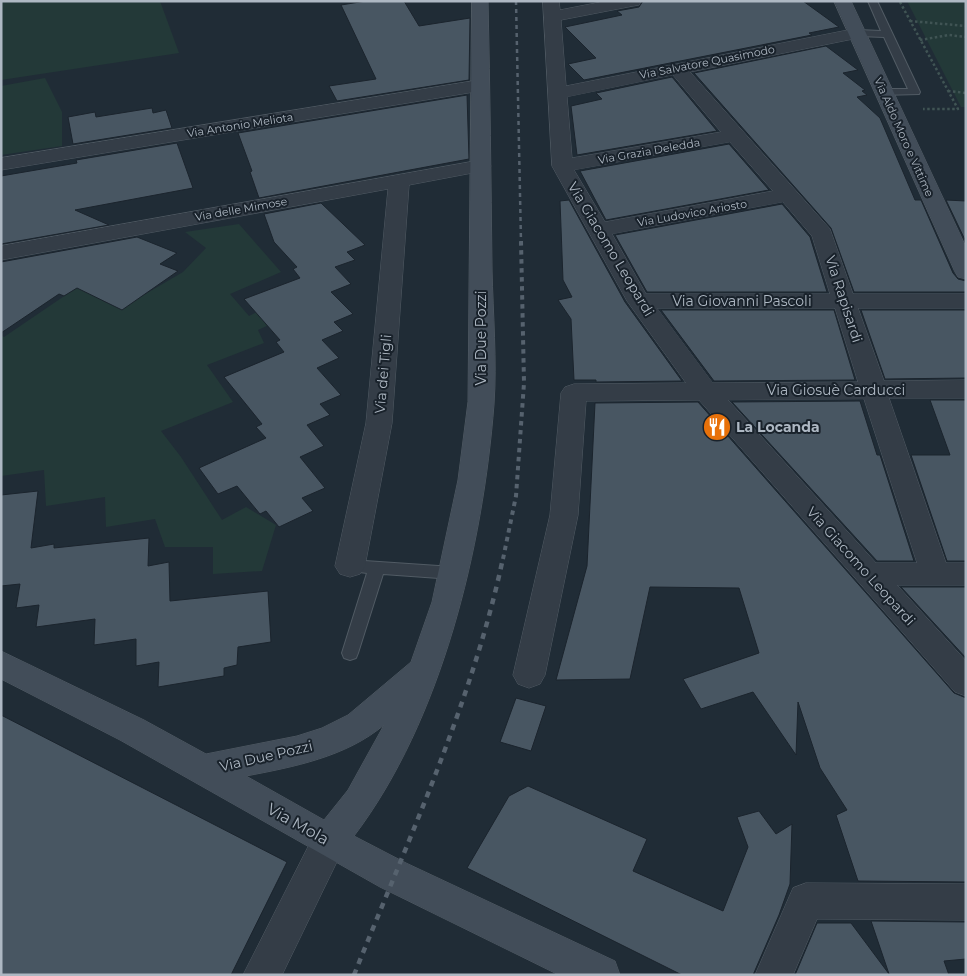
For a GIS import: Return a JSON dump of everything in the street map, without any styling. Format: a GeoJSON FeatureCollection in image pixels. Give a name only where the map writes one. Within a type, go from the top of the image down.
{"type":"FeatureCollection","features":[{"type":"Feature","properties":{"kind":"street","name":"Via Due Pozzi"},"geometry":{"type":"LineString","coordinates":[[329,841],[360,801],[401,726],[424,668],[447,602],[472,480],[481,402],[480,1]]}},
{"type":"Feature","properties":{"kind":"street"},"geometry":{"type":"LineString","coordinates":[[552,9],[633,1]]}},
{"type":"Feature","properties":{"kind":"street","name":"Via Aldo Moro e Vittime"},"geometry":{"type":"LineString","coordinates":[[842,1],[966,272]]}},
{"type":"Feature","properties":{"kind":"street","name":"Via Giacomo Leopardi"},"geometry":{"type":"LineString","coordinates":[[552,9],[562,166],[639,301],[706,392],[966,683]]}},
{"type":"Feature","properties":{"kind":"street","name":"Via Salvatore Quasimodo"},"geometry":{"type":"LineString","coordinates":[[557,93],[858,33]]}},
{"type":"Feature","properties":{"kind":"street","name":"Via Rapisardi"},"geometry":{"type":"LineString","coordinates":[[676,68],[822,234],[935,574]]}},
{"type":"Feature","properties":{"kind":"street","name":"Via Antonio Meliota"},"geometry":{"type":"LineString","coordinates":[[1,164],[479,86]]}},
{"type":"Feature","properties":{"kind":"street","name":"Via Grazia Deledda"},"geometry":{"type":"LineString","coordinates":[[562,166],[735,135]]}},
{"type":"Feature","properties":{"kind":"street","name":"Via delle Mimose"},"geometry":{"type":"LineString","coordinates":[[1,253],[480,166]]}},
{"type":"Feature","properties":{"kind":"street","name":"Via dei Tigli"},"geometry":{"type":"LineString","coordinates":[[350,566],[379,423],[399,180]]}},
{"type":"Feature","properties":{"kind":"street","name":"Via Ludovico Ariosto"},"geometry":{"type":"LineString","coordinates":[[597,230],[788,195]]}},
{"type":"Feature","properties":{"kind":"street","name":"Via Giovanni Pascoli"},"geometry":{"type":"LineString","coordinates":[[639,301],[966,301]]}},
{"type":"Feature","properties":{"kind":"street","name":"Via Giosuè Carducci"},"geometry":{"type":"LineString","coordinates":[[529,674],[564,515],[574,393],[966,389]]}},
{"type":"Feature","properties":{"kind":"street"},"geometry":{"type":"LineString","coordinates":[[868,574],[966,574]]}},
{"type":"Feature","properties":{"kind":"street","name":"Via Mola"},"geometry":{"type":"LineString","coordinates":[[1,664],[132,730],[393,875],[601,975]]}},
{"type":"Feature","properties":{"kind":"street","name":"Via Due Pozzi"},"geometry":{"type":"LineString","coordinates":[[202,770],[313,746],[353,729],[387,702],[424,668]]}},
{"type":"Feature","properties":{"kind":"street"},"geometry":{"type":"LineString","coordinates":[[262,975],[329,841]]}},
{"type":"Feature","properties":{"kind":"street"},"geometry":{"type":"LineString","coordinates":[[774,975],[806,901],[966,902]]}},
{"type":"Feature","properties":{"kind":"lane"},"geometry":{"type":"LineString","coordinates":[[872,1],[915,92],[882,92]]}},
{"type":"Feature","properties":{"kind":"lane"},"geometry":{"type":"LineString","coordinates":[[858,33],[887,34]]}},
{"type":"Feature","properties":{"kind":"lane"},"geometry":{"type":"LineString","coordinates":[[350,566],[453,573]]}},
{"type":"Feature","properties":{"kind":"lane"},"geometry":{"type":"LineString","coordinates":[[350,653],[377,568]]}},
{"type":"Feature","properties":{"kind":"path"},"geometry":{"type":"LineString","coordinates":[[910,21],[966,26]]}},
{"type":"Feature","properties":{"kind":"path"},"geometry":{"type":"LineString","coordinates":[[920,40],[949,35],[966,38]]}},
{"type":"Feature","properties":{"kind":"path"},"geometry":{"type":"LineString","coordinates":[[948,91],[966,93]]}},
{"type":"Feature","properties":{"kind":"green space"},"geometry":{"type":"Polygon","coordinates":[[[1,1],[160,1],[179,53],[1,80],[1,1]]]}},
{"type":"Feature","properties":{"kind":"green space"},"geometry":{"type":"Polygon","coordinates":[[[907,1],[966,1],[966,107],[961,107],[907,1]]]}},
{"type":"Feature","properties":{"kind":"green space"},"geometry":{"type":"Polygon","coordinates":[[[45,78],[62,112],[62,146],[1,155],[1,86],[45,78]]]}},
{"type":"Feature","properties":{"kind":"green space"},"geometry":{"type":"Polygon","coordinates":[[[239,224],[281,272],[230,294],[249,316],[265,308],[273,323],[258,330],[264,343],[207,365],[233,402],[161,431],[181,457],[222,520],[246,507],[276,525],[262,571],[213,574],[213,547],[165,547],[155,519],[106,527],[105,497],[46,506],[44,470],[1,476],[1,335],[4,337],[79,286],[125,306],[183,272],[206,248],[185,232],[239,224]]]}},
{"type":"Feature","properties":{"kind":"building"},"geometry":{"type":"Polygon","coordinates":[[[366,1],[404,1],[419,26],[470,18],[469,80],[337,101],[329,86],[376,79],[341,5],[366,1]]]}},
{"type":"Feature","properties":{"kind":"building"},"geometry":{"type":"Polygon","coordinates":[[[643,1],[803,1],[839,27],[809,33],[812,35],[584,80],[568,64],[596,58],[565,27],[622,15],[617,11],[639,7],[643,1]]]}},
{"type":"Feature","properties":{"kind":"building"},"geometry":{"type":"Polygon","coordinates":[[[826,46],[858,70],[843,73],[865,90],[862,91],[867,95],[857,97],[880,118],[915,200],[921,200],[953,273],[958,279],[966,281],[966,292],[854,292],[831,228],[694,73],[826,46]]]}},
{"type":"Feature","properties":{"kind":"building"},"geometry":{"type":"Polygon","coordinates":[[[672,77],[717,131],[577,155],[571,106],[602,99],[596,93],[672,77]]]}},
{"type":"Feature","properties":{"kind":"building"},"geometry":{"type":"Polygon","coordinates":[[[467,95],[469,159],[259,198],[250,172],[252,171],[238,133],[467,95]]]}},
{"type":"Feature","properties":{"kind":"building"},"geometry":{"type":"Polygon","coordinates":[[[152,108],[153,113],[166,110],[172,128],[73,144],[68,117],[95,112],[96,117],[152,108]]]}},
{"type":"Feature","properties":{"kind":"building"},"geometry":{"type":"Polygon","coordinates":[[[177,143],[193,188],[75,210],[109,225],[1,244],[1,176],[77,163],[76,160],[177,143]]]}},
{"type":"Feature","properties":{"kind":"building"},"geometry":{"type":"Polygon","coordinates":[[[729,144],[769,190],[606,220],[580,171],[729,144]]]}},
{"type":"Feature","properties":{"kind":"building"},"geometry":{"type":"Polygon","coordinates":[[[569,200],[625,302],[682,381],[596,382],[596,380],[574,380],[571,319],[558,300],[572,297],[563,280],[560,201],[569,200]]]}},
{"type":"Feature","properties":{"kind":"building"},"geometry":{"type":"Polygon","coordinates":[[[946,200],[966,201],[966,242],[946,200]]]}},
{"type":"Feature","properties":{"kind":"building"},"geometry":{"type":"Polygon","coordinates":[[[321,203],[365,245],[347,252],[355,260],[335,267],[351,284],[331,292],[353,314],[334,322],[343,331],[322,340],[339,358],[317,368],[341,395],[320,404],[330,415],[307,425],[324,446],[300,457],[325,488],[302,498],[313,511],[279,527],[266,511],[260,514],[237,486],[218,494],[199,468],[266,438],[256,427],[262,424],[224,377],[284,352],[276,342],[280,340],[244,299],[300,278],[293,269],[297,267],[274,242],[264,214],[321,203]]]}},
{"type":"Feature","properties":{"kind":"building"},"geometry":{"type":"Polygon","coordinates":[[[782,204],[810,237],[827,292],[647,292],[615,235],[782,204]]]}},
{"type":"Feature","properties":{"kind":"building"},"geometry":{"type":"Polygon","coordinates":[[[137,237],[177,253],[160,264],[178,271],[122,310],[77,288],[64,296],[59,294],[1,333],[1,262],[137,237]]]}},
{"type":"Feature","properties":{"kind":"building"},"geometry":{"type":"Polygon","coordinates":[[[661,310],[834,310],[855,380],[714,381],[661,310]]]}},
{"type":"Feature","properties":{"kind":"building"},"geometry":{"type":"Polygon","coordinates":[[[861,310],[966,310],[966,378],[885,379],[861,310]]]}},
{"type":"Feature","properties":{"kind":"building"},"geometry":{"type":"Polygon","coordinates":[[[930,400],[966,400],[966,561],[947,561],[911,455],[950,455],[930,400]]]}},
{"type":"Feature","properties":{"kind":"building"},"geometry":{"type":"Polygon","coordinates":[[[860,401],[877,455],[880,455],[914,561],[877,561],[732,402],[860,401]]]}},
{"type":"Feature","properties":{"kind":"building"},"geometry":{"type":"Polygon","coordinates":[[[698,402],[954,693],[966,698],[966,882],[858,881],[836,815],[847,810],[820,768],[798,702],[796,755],[753,692],[701,709],[683,679],[759,653],[739,588],[650,587],[630,679],[556,680],[587,566],[595,403],[698,402]]]}},
{"type":"Feature","properties":{"kind":"building"},"geometry":{"type":"Polygon","coordinates":[[[38,491],[31,548],[54,544],[54,548],[149,538],[148,566],[169,562],[170,601],[268,591],[271,642],[238,647],[237,665],[224,668],[224,676],[158,687],[159,662],[136,666],[136,639],[94,645],[95,619],[36,627],[39,605],[16,608],[20,584],[1,586],[1,495],[38,491]]]}},
{"type":"Feature","properties":{"kind":"building"},"geometry":{"type":"Polygon","coordinates":[[[901,587],[966,587],[966,658],[901,587]]]}},
{"type":"Feature","properties":{"kind":"building"},"geometry":{"type":"Polygon","coordinates":[[[516,698],[546,706],[531,751],[500,742],[516,698]]]}},
{"type":"Feature","properties":{"kind":"building"},"geometry":{"type":"Polygon","coordinates":[[[1,715],[287,862],[231,975],[1,975],[1,715]]]}},
{"type":"Feature","properties":{"kind":"building"},"geometry":{"type":"Polygon","coordinates":[[[528,786],[647,839],[633,871],[723,911],[748,847],[737,817],[759,811],[776,834],[792,824],[790,884],[753,975],[682,975],[467,868],[509,796],[528,786]]]}},
{"type":"Feature","properties":{"kind":"building"},"geometry":{"type":"Polygon","coordinates":[[[871,921],[966,922],[966,959],[944,961],[949,975],[795,975],[817,923],[851,923],[889,974],[871,921]]]}},
{"type":"Feature","properties":{"kind":"railway"},"geometry":{"type":"LineString","coordinates":[[516,1],[521,242]]}},
{"type":"Feature","properties":{"kind":"railway"},"geometry":{"type":"LineString","coordinates":[[503,559],[516,496],[524,383],[521,241]]}},
{"type":"Feature","properties":{"kind":"railway"},"geometry":{"type":"LineString","coordinates":[[354,975],[457,717],[475,664],[503,558]]}},
{"type":"Feature","properties":{"kind":"place","name":"La Locanda"},"geometry":{"type":"Point","coordinates":[717,427]}}]}
